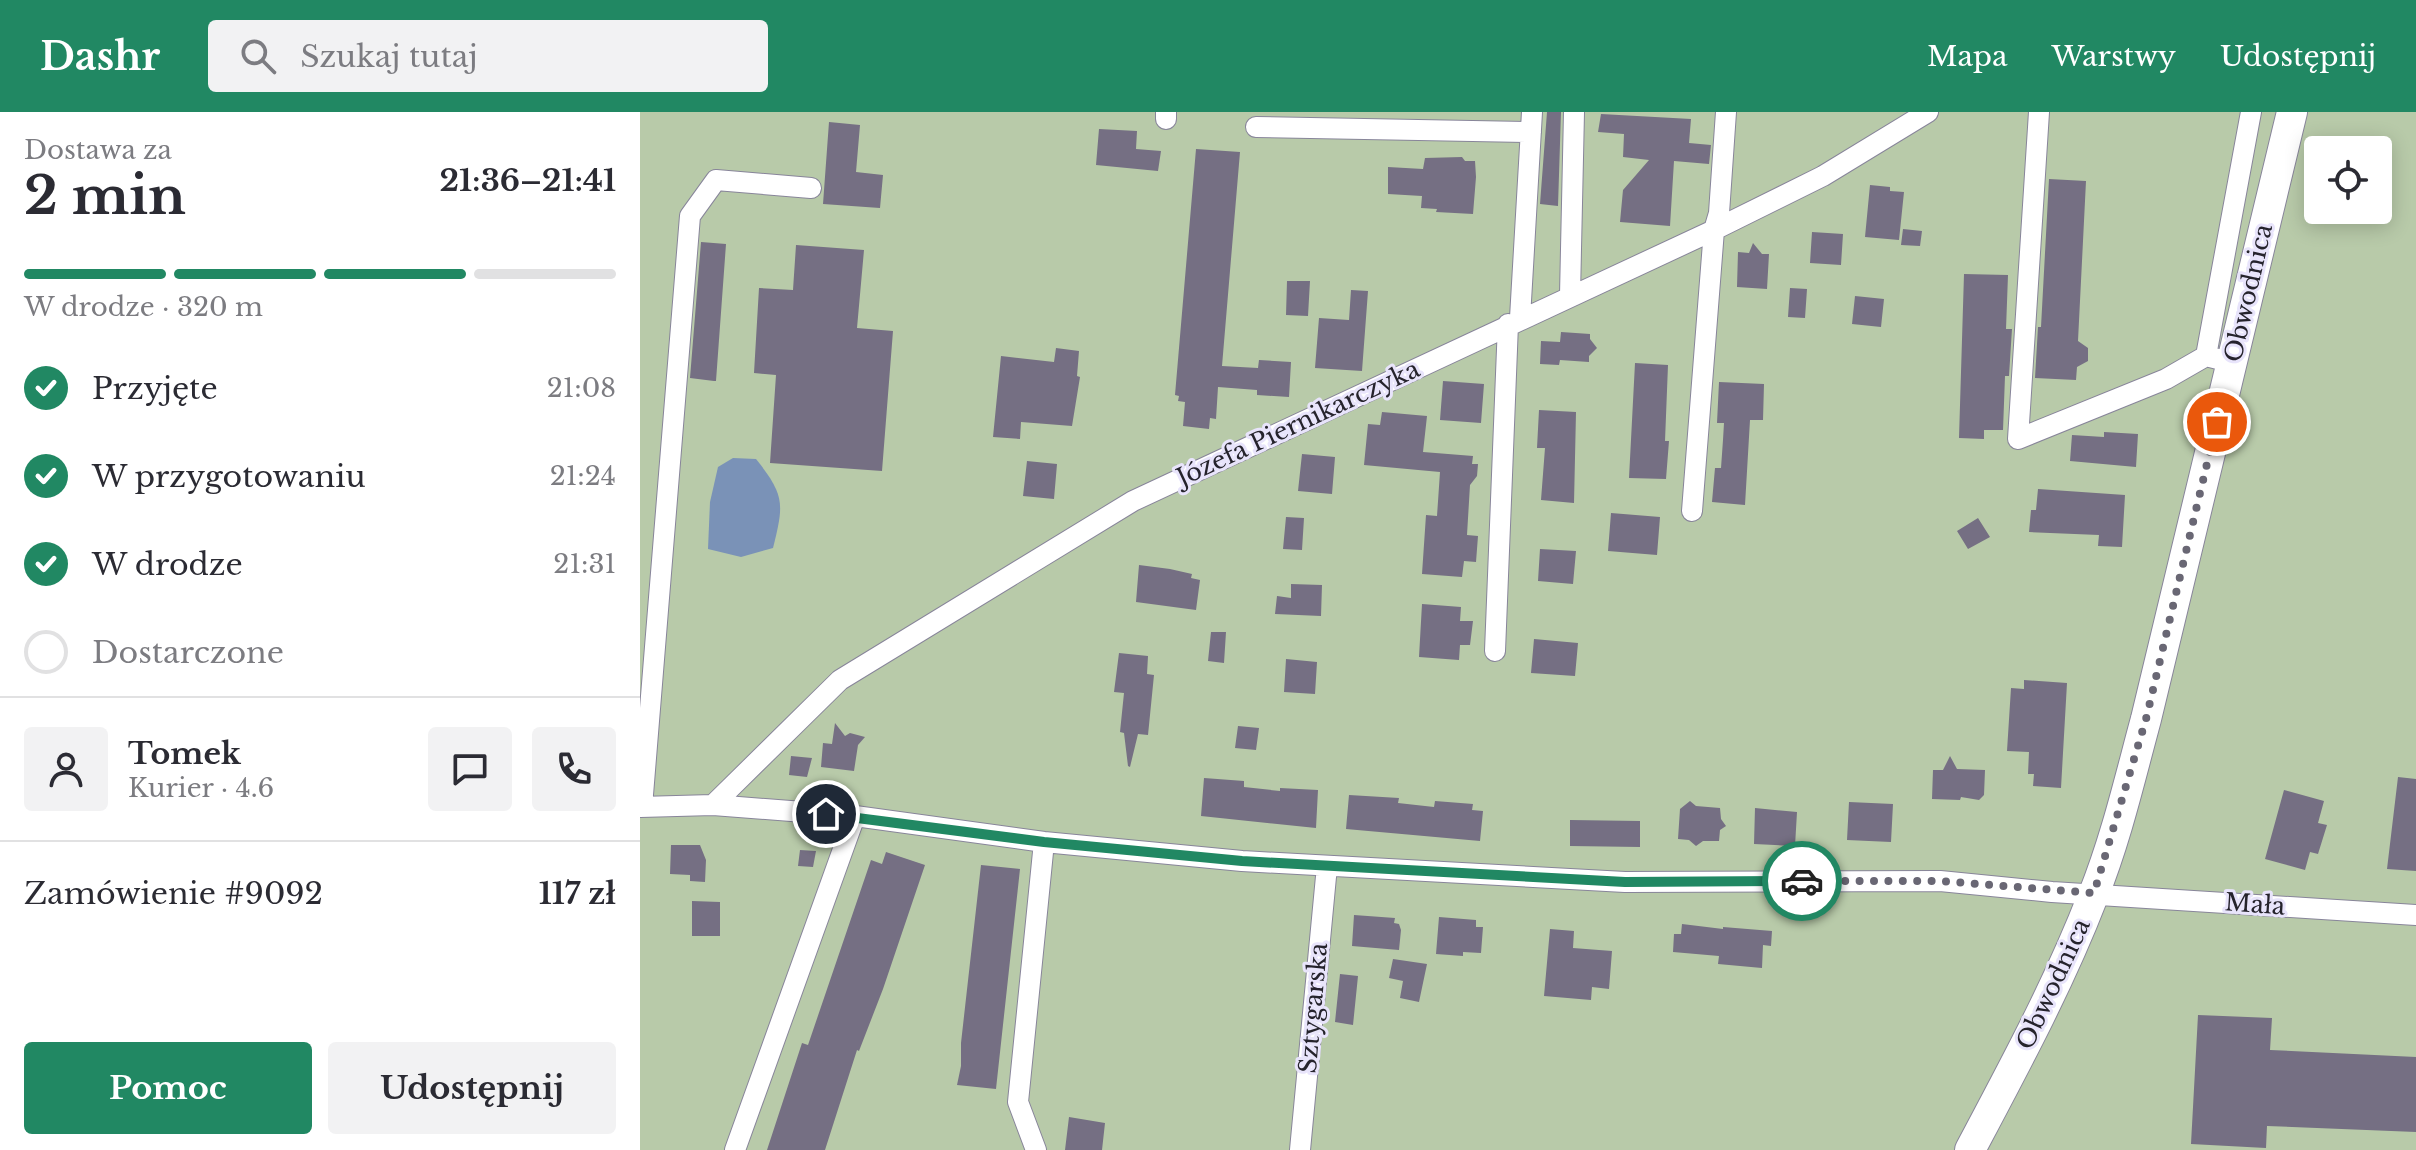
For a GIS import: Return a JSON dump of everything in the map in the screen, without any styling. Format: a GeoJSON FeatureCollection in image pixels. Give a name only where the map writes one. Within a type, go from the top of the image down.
{"type":"FeatureCollection","features":[{"type":"Feature","properties":{"kind":"highway","name":"Obwodnica"},"geometry":{"type":"LineString","coordinates":[[1970,1150],[2030,1037],[2094,893],[2146,719],[2219,360],[2292,112]]}},
{"type":"Feature","properties":{"kind":"street"},"geometry":{"type":"LineString","coordinates":[[1570,295],[1574,112]]}},
{"type":"Feature","properties":{"kind":"street"},"geometry":{"type":"LineString","coordinates":[[1692,511],[1726,112]]}},
{"type":"Feature","properties":{"kind":"street","name":"Józefa Piernikarczyka"},"geometry":{"type":"LineString","coordinates":[[713,805],[840,680],[1133,501],[1714,230],[1823,176],[1928,112]]}},
{"type":"Feature","properties":{"kind":"street"},"geometry":{"type":"LineString","coordinates":[[2039,112],[2018,439],[2219,360],[2251,112]]}},
{"type":"Feature","properties":{"kind":"street"},"geometry":{"type":"LineString","coordinates":[[1256,127],[1385,120],[1532,122],[1514,321],[1495,651]]}},
{"type":"Feature","properties":{"kind":"street"},"geometry":{"type":"LineString","coordinates":[[641,807],[690,216],[716,180],[811,188]]}},
{"type":"Feature","properties":{"kind":"street","name":"Mała"},"geometry":{"type":"LineString","coordinates":[[641,807],[713,805],[855,816],[1044,842],[1242,861],[1625,882],[1940,881],[2416,915]]}},
{"type":"Feature","properties":{"kind":"street"},"geometry":{"type":"LineString","coordinates":[[735,1150],[855,816]]}},
{"type":"Feature","properties":{"kind":"street"},"geometry":{"type":"LineString","coordinates":[[1036,1150],[1018,1102],[1044,842]]}},
{"type":"Feature","properties":{"kind":"street","name":"Sztygarska"},"geometry":{"type":"LineString","coordinates":[[1300,1150],[1327,866]]}},
{"type":"Feature","properties":{"kind":"green space"},"geometry":{"type":"Polygon","coordinates":[[[640,112],[2416,112],[2416,1150],[640,1150],[640,112]]]}},
{"type":"Feature","properties":{"kind":"water"},"geometry":{"type":"Polygon","coordinates":[[[733,458],[756,459],[780,500],[773,548],[741,557],[708,549],[710,502],[718,467],[733,458]]]}},
{"type":"Feature","properties":{"kind":"building"},"geometry":{"type":"Polygon","coordinates":[[[1547,112],[1561,112],[1558,206],[1540,204],[1547,112]]]}},
{"type":"Feature","properties":{"kind":"building"},"geometry":{"type":"Polygon","coordinates":[[[1601,114],[1691,119],[1689,143],[1711,145],[1709,164],[1674,161],[1670,226],[1620,222],[1623,190],[1649,160],[1623,157],[1624,134],[1598,132],[1601,114]]]}},
{"type":"Feature","properties":{"kind":"building"},"geometry":{"type":"Polygon","coordinates":[[[829,122],[860,125],[856,172],[883,175],[880,208],[823,204],[829,122]]]}},
{"type":"Feature","properties":{"kind":"building"},"geometry":{"type":"Polygon","coordinates":[[[1099,129],[1137,131],[1136,149],[1161,151],[1158,171],[1096,165],[1099,129]]]}},
{"type":"Feature","properties":{"kind":"building"},"geometry":{"type":"Polygon","coordinates":[[[1196,149],[1240,152],[1222,366],[1258,368],[1259,360],[1291,362],[1289,397],[1257,395],[1257,390],[1218,387],[1216,419],[1210,418],[1209,429],[1183,426],[1185,402],[1178,401],[1179,396],[1175,395],[1196,149]]]}},
{"type":"Feature","properties":{"kind":"building"},"geometry":{"type":"Polygon","coordinates":[[[1462,157],[1465,161],[1475,161],[1473,214],[1436,212],[1437,209],[1421,208],[1422,196],[1388,194],[1388,167],[1423,169],[1425,158],[1462,157]]]}},
{"type":"Feature","properties":{"kind":"building"},"geometry":{"type":"Polygon","coordinates":[[[2049,179],[2086,181],[2078,341],[2088,348],[2088,361],[2077,367],[2076,380],[2035,378],[2038,327],[2041,327],[2049,179]]]}},
{"type":"Feature","properties":{"kind":"building"},"geometry":{"type":"Polygon","coordinates":[[[1870,185],[1904,192],[1899,240],[1865,237],[1870,185]]]}},
{"type":"Feature","properties":{"kind":"building"},"geometry":{"type":"Polygon","coordinates":[[[1903,229],[1922,231],[1920,246],[1901,245],[1903,229]]]}},
{"type":"Feature","properties":{"kind":"building"},"geometry":{"type":"Polygon","coordinates":[[[1812,232],[1843,234],[1841,265],[1810,263],[1812,232]]]}},
{"type":"Feature","properties":{"kind":"building"},"geometry":{"type":"Polygon","coordinates":[[[701,242],[726,244],[716,381],[690,378],[701,242]]]}},
{"type":"Feature","properties":{"kind":"building"},"geometry":{"type":"Polygon","coordinates":[[[1753,243],[1762,254],[1769,254],[1767,289],[1737,287],[1738,252],[1749,253],[1753,243]]]}},
{"type":"Feature","properties":{"kind":"building"},"geometry":{"type":"Polygon","coordinates":[[[796,245],[864,250],[857,328],[893,331],[882,471],[770,463],[776,375],[754,373],[759,288],[793,290],[796,245]]]}},
{"type":"Feature","properties":{"kind":"building"},"geometry":{"type":"Polygon","coordinates":[[[1964,274],[2008,275],[2006,329],[2012,329],[2009,376],[2005,376],[2003,430],[1984,430],[1984,439],[1959,438],[1964,274]]]}},
{"type":"Feature","properties":{"kind":"building"},"geometry":{"type":"Polygon","coordinates":[[[1287,281],[1310,281],[1308,316],[1286,315],[1287,281]]]}},
{"type":"Feature","properties":{"kind":"building"},"geometry":{"type":"Polygon","coordinates":[[[1790,288],[1807,289],[1805,318],[1788,317],[1790,288]]]}},
{"type":"Feature","properties":{"kind":"building"},"geometry":{"type":"Polygon","coordinates":[[[1351,290],[1368,291],[1362,371],[1315,368],[1319,318],[1349,320],[1351,290]]]}},
{"type":"Feature","properties":{"kind":"building"},"geometry":{"type":"Polygon","coordinates":[[[1855,296],[1884,299],[1881,327],[1852,324],[1855,296]]]}},
{"type":"Feature","properties":{"kind":"building"},"geometry":{"type":"Polygon","coordinates":[[[1561,332],[1590,334],[1597,348],[1589,356],[1589,362],[1560,360],[1559,365],[1540,364],[1541,341],[1560,342],[1561,332]]]}},
{"type":"Feature","properties":{"kind":"building"},"geometry":{"type":"Polygon","coordinates":[[[1056,348],[1079,351],[1077,376],[1080,377],[1072,426],[1021,422],[1020,439],[993,437],[1001,356],[1054,362],[1056,348]]]}},
{"type":"Feature","properties":{"kind":"building"},"geometry":{"type":"Polygon","coordinates":[[[1635,363],[1668,365],[1666,479],[1629,478],[1635,363]]]}},
{"type":"Feature","properties":{"kind":"building"},"geometry":{"type":"Polygon","coordinates":[[[1443,381],[1484,384],[1481,423],[1440,420],[1443,381]]]}},
{"type":"Feature","properties":{"kind":"building"},"geometry":{"type":"Polygon","coordinates":[[[1719,382],[1764,384],[1763,420],[1750,420],[1745,505],[1712,502],[1715,468],[1721,468],[1724,423],[1717,423],[1719,382]]]}},
{"type":"Feature","properties":{"kind":"building"},"geometry":{"type":"Polygon","coordinates":[[[1539,410],[1576,412],[1574,503],[1541,500],[1545,448],[1537,448],[1539,410]]]}},
{"type":"Feature","properties":{"kind":"building"},"geometry":{"type":"Polygon","coordinates":[[[1382,412],[1427,416],[1423,452],[1473,456],[1472,464],[1478,464],[1477,476],[1470,485],[1467,535],[1478,536],[1476,562],[1464,561],[1462,577],[1422,574],[1426,515],[1437,516],[1440,472],[1364,465],[1368,424],[1380,425],[1382,412]]]}},
{"type":"Feature","properties":{"kind":"building"},"geometry":{"type":"Polygon","coordinates":[[[2104,432],[2138,434],[2136,467],[2070,461],[2072,435],[2104,437],[2104,432]]]}},
{"type":"Feature","properties":{"kind":"building"},"geometry":{"type":"Polygon","coordinates":[[[1302,454],[1335,457],[1332,494],[1298,491],[1302,454]]]}},
{"type":"Feature","properties":{"kind":"building"},"geometry":{"type":"Polygon","coordinates":[[[1027,461],[1057,464],[1054,499],[1023,496],[1027,461]]]}},
{"type":"Feature","properties":{"kind":"building"},"geometry":{"type":"Polygon","coordinates":[[[2038,489],[2125,495],[2122,547],[2098,546],[2099,535],[2029,532],[2031,510],[2036,510],[2038,489]]]}},
{"type":"Feature","properties":{"kind":"building"},"geometry":{"type":"Polygon","coordinates":[[[1611,513],[1660,517],[1657,555],[1608,551],[1611,513]]]}},
{"type":"Feature","properties":{"kind":"building"},"geometry":{"type":"Polygon","coordinates":[[[1286,517],[1304,518],[1302,550],[1283,549],[1286,517]]]}},
{"type":"Feature","properties":{"kind":"building"},"geometry":{"type":"Polygon","coordinates":[[[1978,518],[1990,537],[1968,549],[1957,531],[1978,518]]]}},
{"type":"Feature","properties":{"kind":"building"},"geometry":{"type":"Polygon","coordinates":[[[1540,549],[1576,551],[1573,584],[1538,581],[1540,549]]]}},
{"type":"Feature","properties":{"kind":"building"},"geometry":{"type":"Polygon","coordinates":[[[1139,565],[1192,574],[1191,578],[1200,580],[1196,610],[1136,602],[1139,565]]]}},
{"type":"Feature","properties":{"kind":"building"},"geometry":{"type":"Polygon","coordinates":[[[1291,584],[1322,585],[1321,616],[1275,614],[1277,596],[1291,598],[1291,584]]]}},
{"type":"Feature","properties":{"kind":"building"},"geometry":{"type":"Polygon","coordinates":[[[1422,604],[1461,607],[1460,621],[1473,621],[1470,645],[1460,645],[1459,660],[1419,657],[1422,604]]]}},
{"type":"Feature","properties":{"kind":"building"},"geometry":{"type":"Polygon","coordinates":[[[1211,632],[1226,632],[1224,663],[1208,661],[1211,632]]]}},
{"type":"Feature","properties":{"kind":"building"},"geometry":{"type":"Polygon","coordinates":[[[1534,639],[1578,643],[1575,676],[1531,673],[1534,639]]]}},
{"type":"Feature","properties":{"kind":"building"},"geometry":{"type":"Polygon","coordinates":[[[1119,653],[1148,656],[1147,674],[1154,675],[1148,735],[1138,734],[1130,767],[1124,733],[1120,732],[1124,693],[1114,692],[1119,653]]]}},
{"type":"Feature","properties":{"kind":"building"},"geometry":{"type":"Polygon","coordinates":[[[1286,659],[1317,662],[1315,694],[1284,692],[1286,659]]]}},
{"type":"Feature","properties":{"kind":"building"},"geometry":{"type":"Polygon","coordinates":[[[2024,680],[2067,683],[2061,788],[2033,786],[2034,774],[2028,774],[2029,752],[2007,751],[2011,688],[2024,689],[2024,680]]]}},
{"type":"Feature","properties":{"kind":"building"},"geometry":{"type":"Polygon","coordinates":[[[835,723],[845,736],[850,733],[865,737],[858,745],[854,771],[821,767],[823,743],[832,744],[835,723]]]}},
{"type":"Feature","properties":{"kind":"building"},"geometry":{"type":"Polygon","coordinates":[[[1238,726],[1259,728],[1256,750],[1235,748],[1238,726]]]}},
{"type":"Feature","properties":{"kind":"building"},"geometry":{"type":"Polygon","coordinates":[[[791,756],[812,758],[807,777],[789,775],[791,756]]]}},
{"type":"Feature","properties":{"kind":"building"},"geometry":{"type":"Polygon","coordinates":[[[1950,756],[1957,769],[1985,770],[1984,795],[1979,800],[1961,797],[1960,800],[1932,799],[1933,770],[1943,770],[1950,756]]]}},
{"type":"Feature","properties":{"kind":"building"},"geometry":{"type":"Polygon","coordinates":[[[2398,777],[2416,779],[2416,871],[2387,869],[2398,777]]]}},
{"type":"Feature","properties":{"kind":"building"},"geometry":{"type":"Polygon","coordinates":[[[1204,778],[1244,781],[1244,787],[1280,791],[1280,788],[1318,790],[1316,828],[1201,816],[1204,778]]]}},
{"type":"Feature","properties":{"kind":"building"},"geometry":{"type":"Polygon","coordinates":[[[2284,790],[2324,801],[2318,823],[2327,825],[2318,854],[2310,852],[2305,870],[2265,859],[2284,790]]]}},
{"type":"Feature","properties":{"kind":"building"},"geometry":{"type":"Polygon","coordinates":[[[1349,795],[1399,798],[1398,803],[1434,807],[1435,801],[1473,804],[1472,810],[1483,811],[1480,841],[1346,829],[1349,795]]]}},
{"type":"Feature","properties":{"kind":"building"},"geometry":{"type":"Polygon","coordinates":[[[1690,801],[1696,806],[1720,808],[1721,819],[1726,826],[1720,830],[1719,841],[1703,841],[1696,846],[1689,840],[1678,839],[1680,809],[1690,801]]]}},
{"type":"Feature","properties":{"kind":"building"},"geometry":{"type":"Polygon","coordinates":[[[1849,802],[1893,804],[1891,842],[1847,840],[1849,802]]]}},
{"type":"Feature","properties":{"kind":"building"},"geometry":{"type":"Polygon","coordinates":[[[1755,808],[1797,812],[1795,846],[1754,844],[1755,808]]]}},
{"type":"Feature","properties":{"kind":"building"},"geometry":{"type":"Polygon","coordinates":[[[1570,820],[1640,821],[1640,847],[1570,846],[1570,820]]]}},
{"type":"Feature","properties":{"kind":"building"},"geometry":{"type":"Polygon","coordinates":[[[671,845],[700,845],[706,860],[705,882],[690,881],[690,875],[670,874],[671,845]]]}},
{"type":"Feature","properties":{"kind":"building"},"geometry":{"type":"Polygon","coordinates":[[[800,850],[816,851],[813,867],[798,866],[800,850]]]}},
{"type":"Feature","properties":{"kind":"building"},"geometry":{"type":"Polygon","coordinates":[[[886,852],[925,865],[883,989],[857,1050],[825,1150],[767,1150],[802,1043],[808,1045],[871,860],[882,864],[886,852]]]}},
{"type":"Feature","properties":{"kind":"building"},"geometry":{"type":"Polygon","coordinates":[[[981,865],[1020,869],[996,1089],[957,1085],[981,865]]]}},
{"type":"Feature","properties":{"kind":"building"},"geometry":{"type":"Polygon","coordinates":[[[692,901],[720,902],[720,936],[692,936],[692,901]]]}},
{"type":"Feature","properties":{"kind":"building"},"geometry":{"type":"Polygon","coordinates":[[[1354,915],[1395,918],[1394,923],[1399,924],[1401,930],[1399,950],[1352,946],[1354,915]]]}},
{"type":"Feature","properties":{"kind":"building"},"geometry":{"type":"Polygon","coordinates":[[[1439,917],[1476,920],[1476,927],[1483,927],[1481,953],[1463,952],[1463,956],[1436,954],[1439,917]]]}},
{"type":"Feature","properties":{"kind":"building"},"geometry":{"type":"Polygon","coordinates":[[[1682,924],[1772,931],[1771,946],[1763,945],[1762,968],[1718,964],[1719,956],[1673,952],[1674,934],[1681,934],[1682,924]]]}},
{"type":"Feature","properties":{"kind":"building"},"geometry":{"type":"Polygon","coordinates":[[[1550,929],[1574,931],[1573,948],[1612,951],[1609,989],[1592,987],[1591,1000],[1544,996],[1550,929]]]}},
{"type":"Feature","properties":{"kind":"building"},"geometry":{"type":"Polygon","coordinates":[[[1393,959],[1427,964],[1419,1002],[1400,998],[1403,981],[1389,978],[1393,959]]]}},
{"type":"Feature","properties":{"kind":"building"},"geometry":{"type":"Polygon","coordinates":[[[1340,974],[1358,976],[1353,1025],[1335,1022],[1340,974]]]}},
{"type":"Feature","properties":{"kind":"building"},"geometry":{"type":"Polygon","coordinates":[[[2198,1015],[2272,1018],[2270,1050],[2416,1057],[2416,1132],[2267,1126],[2266,1148],[2191,1144],[2198,1015]]]}},
{"type":"Feature","properties":{"kind":"building"},"geometry":{"type":"Polygon","coordinates":[[[1069,1117],[1105,1123],[1102,1150],[1065,1150],[1069,1117]]]}},
{"type":"Feature","properties":{"kind":"way so far"},"geometry":{"type":"LineString","coordinates":[[1802,881],[1940,881],[2094,893],[2146,719],[2217,422]]}},
{"type":"Feature","properties":{"kind":"route"},"geometry":{"type":"LineString","coordinates":[[826,814],[1044,842],[1242,861],[1625,882],[1802,881]]}}]}
